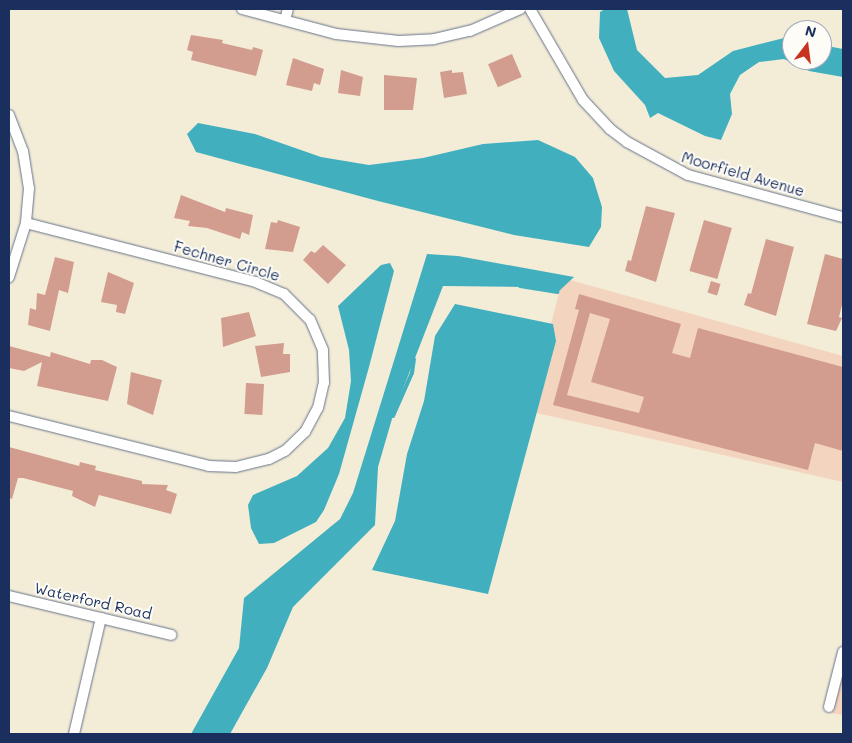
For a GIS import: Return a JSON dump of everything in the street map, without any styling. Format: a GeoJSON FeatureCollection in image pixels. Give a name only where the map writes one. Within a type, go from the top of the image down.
{"type":"FeatureCollection","features":[{"type":"Feature","properties":{"kind":"street"},"geometry":{"type":"LineString","coordinates":[[242,9],[364,39],[421,41],[470,31],[520,9]]}},
{"type":"Feature","properties":{"kind":"street"},"geometry":{"type":"LineString","coordinates":[[285,20],[288,9]]}},
{"type":"Feature","properties":{"kind":"street","name":"Moorfield Avenue"},"geometry":{"type":"LineString","coordinates":[[530,9],[583,100],[610,129],[635,147],[688,175],[843,218]]}},
{"type":"Feature","properties":{"kind":"street"},"geometry":{"type":"LineString","coordinates":[[9,115],[23,150],[29,188],[26,223],[9,277]]}},
{"type":"Feature","properties":{"kind":"street","name":"Fechner Circle"},"geometry":{"type":"LineString","coordinates":[[9,416],[209,466],[236,467],[269,459],[286,451],[305,432],[318,408],[324,383],[323,350],[310,320],[284,294],[256,282],[26,223]]}},
{"type":"Feature","properties":{"kind":"street","name":"Waterford Road"},"geometry":{"type":"LineString","coordinates":[[9,596],[171,635]]}},
{"type":"Feature","properties":{"kind":"street"},"geometry":{"type":"LineString","coordinates":[[74,734],[101,618]]}},
{"type":"Feature","properties":{"kind":"street"},"geometry":{"type":"LineString","coordinates":[[829,707],[843,652]]}},
{"type":"Feature","properties":{"kind":"shaded area"},"geometry":{"type":"Polygon","coordinates":[[[563,278],[843,356],[843,482],[528,411],[563,278]]]}},
{"type":"Feature","properties":{"kind":"shaded area"},"geometry":{"type":"Polygon","coordinates":[[[843,668],[843,715],[832,713],[843,668]]]}},
{"type":"Feature","properties":{"kind":"water"},"geometry":{"type":"Polygon","coordinates":[[[605,9],[627,9],[637,50],[665,78],[698,75],[733,51],[782,39],[782,59],[759,62],[740,75],[730,94],[732,114],[721,140],[705,136],[658,113],[650,118],[645,105],[614,71],[599,38],[600,12],[605,9]]]}},
{"type":"Feature","properties":{"kind":"water"},"geometry":{"type":"Polygon","coordinates":[[[832,47],[843,49],[843,77],[807,70],[832,70],[832,47]]]}},
{"type":"Feature","properties":{"kind":"water"},"geometry":{"type":"Polygon","coordinates":[[[198,123],[255,134],[321,157],[369,165],[423,158],[483,144],[538,140],[575,157],[593,178],[602,207],[601,227],[589,247],[514,235],[378,201],[196,152],[187,134],[198,123]]]}},
{"type":"Feature","properties":{"kind":"water"},"geometry":{"type":"Polygon","coordinates":[[[427,254],[458,256],[574,277],[558,292],[525,287],[443,286],[394,412],[378,467],[375,525],[293,607],[267,668],[230,734],[191,734],[239,648],[244,598],[340,519],[353,493],[427,254]]]}},
{"type":"Feature","properties":{"kind":"water"},"geometry":{"type":"Polygon","coordinates":[[[390,263],[394,271],[369,367],[339,474],[324,510],[316,522],[274,543],[259,544],[251,528],[248,505],[253,495],[297,476],[328,448],[345,418],[351,381],[349,350],[338,306],[381,265],[390,263]]]}},
{"type":"Feature","properties":{"kind":"water"},"geometry":{"type":"Polygon","coordinates":[[[455,304],[553,324],[556,341],[488,594],[372,570],[395,521],[407,454],[424,401],[435,336],[455,304]]]}},
{"type":"Feature","properties":{"kind":"building"},"geometry":{"type":"Polygon","coordinates":[[[191,35],[223,40],[222,43],[252,50],[253,47],[263,50],[256,76],[191,60],[193,52],[187,50],[191,35]]]}},
{"type":"Feature","properties":{"kind":"building"},"geometry":{"type":"Polygon","coordinates":[[[512,54],[522,77],[498,87],[488,64],[512,54]]]}},
{"type":"Feature","properties":{"kind":"building"},"geometry":{"type":"Polygon","coordinates":[[[293,58],[324,69],[320,85],[314,83],[312,91],[286,85],[293,58]]]}},
{"type":"Feature","properties":{"kind":"building"},"geometry":{"type":"Polygon","coordinates":[[[341,70],[363,77],[360,96],[338,93],[341,70]]]}},
{"type":"Feature","properties":{"kind":"building"},"geometry":{"type":"Polygon","coordinates":[[[452,70],[452,73],[463,72],[467,94],[444,98],[440,72],[452,70]]]}},
{"type":"Feature","properties":{"kind":"building"},"geometry":{"type":"Polygon","coordinates":[[[384,75],[417,78],[413,110],[384,110],[384,75]]]}},
{"type":"Feature","properties":{"kind":"building"},"geometry":{"type":"Polygon","coordinates":[[[181,195],[225,212],[226,208],[253,215],[249,235],[242,232],[240,239],[207,228],[188,226],[190,221],[174,218],[181,195]]]}},
{"type":"Feature","properties":{"kind":"building"},"geometry":{"type":"Polygon","coordinates":[[[646,206],[675,213],[656,282],[625,271],[628,260],[631,261],[646,206]]]}},
{"type":"Feature","properties":{"kind":"building"},"geometry":{"type":"Polygon","coordinates":[[[278,220],[300,227],[293,252],[265,249],[271,222],[277,223],[278,220]]]}},
{"type":"Feature","properties":{"kind":"building"},"geometry":{"type":"Polygon","coordinates":[[[704,220],[732,228],[717,279],[689,271],[704,220]]]}},
{"type":"Feature","properties":{"kind":"building"},"geometry":{"type":"Polygon","coordinates":[[[766,239],[794,247],[776,316],[744,305],[748,293],[751,294],[766,239]]]}},
{"type":"Feature","properties":{"kind":"building"},"geometry":{"type":"Polygon","coordinates":[[[323,245],[346,265],[328,284],[303,260],[311,251],[315,253],[323,245]]]}},
{"type":"Feature","properties":{"kind":"building"},"geometry":{"type":"Polygon","coordinates":[[[825,254],[843,259],[843,301],[839,317],[842,318],[836,331],[807,324],[825,254]]]}},
{"type":"Feature","properties":{"kind":"building"},"geometry":{"type":"Polygon","coordinates":[[[55,257],[74,262],[68,293],[59,290],[50,331],[28,325],[30,308],[36,310],[37,293],[45,295],[55,257]]]}},
{"type":"Feature","properties":{"kind":"building"},"geometry":{"type":"Polygon","coordinates":[[[108,272],[134,283],[125,314],[116,312],[117,305],[101,302],[108,272]]]}},
{"type":"Feature","properties":{"kind":"building"},"geometry":{"type":"Polygon","coordinates":[[[711,281],[721,284],[717,295],[707,292],[711,281]]]}},
{"type":"Feature","properties":{"kind":"building"},"geometry":{"type":"Polygon","coordinates":[[[579,294],[681,324],[672,353],[690,358],[698,328],[843,367],[843,451],[815,443],[808,470],[553,405],[579,310],[575,309],[579,294]],[[590,313],[567,395],[639,413],[644,397],[591,382],[610,319],[590,313]]]}},
{"type":"Feature","properties":{"kind":"building"},"geometry":{"type":"Polygon","coordinates":[[[249,312],[256,336],[223,347],[221,318],[249,312]]]}},
{"type":"Feature","properties":{"kind":"building"},"geometry":{"type":"Polygon","coordinates":[[[284,343],[283,354],[290,354],[290,372],[261,377],[255,346],[284,343]]]}},
{"type":"Feature","properties":{"kind":"building"},"geometry":{"type":"Polygon","coordinates":[[[9,346],[50,357],[51,352],[90,364],[91,360],[102,360],[117,367],[108,401],[37,386],[42,362],[24,371],[9,368],[9,346]]]}},
{"type":"Feature","properties":{"kind":"building"},"geometry":{"type":"Polygon","coordinates":[[[131,372],[162,380],[153,415],[127,404],[131,372]]]}},
{"type":"Feature","properties":{"kind":"building"},"geometry":{"type":"Polygon","coordinates":[[[246,383],[264,384],[262,415],[244,414],[246,383]]]}},
{"type":"Feature","properties":{"kind":"building"},"geometry":{"type":"Polygon","coordinates":[[[9,447],[79,466],[80,462],[96,466],[95,470],[142,481],[142,484],[168,485],[166,490],[177,494],[171,514],[99,495],[95,507],[72,496],[73,491],[23,478],[18,478],[12,499],[9,498],[9,447]]]}},
{"type":"Feature","properties":{"kind":"waterway"},"geometry":{"type":"LineString","coordinates":[[520,286],[558,292]]}},
{"type":"Feature","properties":{"kind":"waterway"},"geometry":{"type":"LineString","coordinates":[[393,416],[412,373],[414,359]]}}]}
